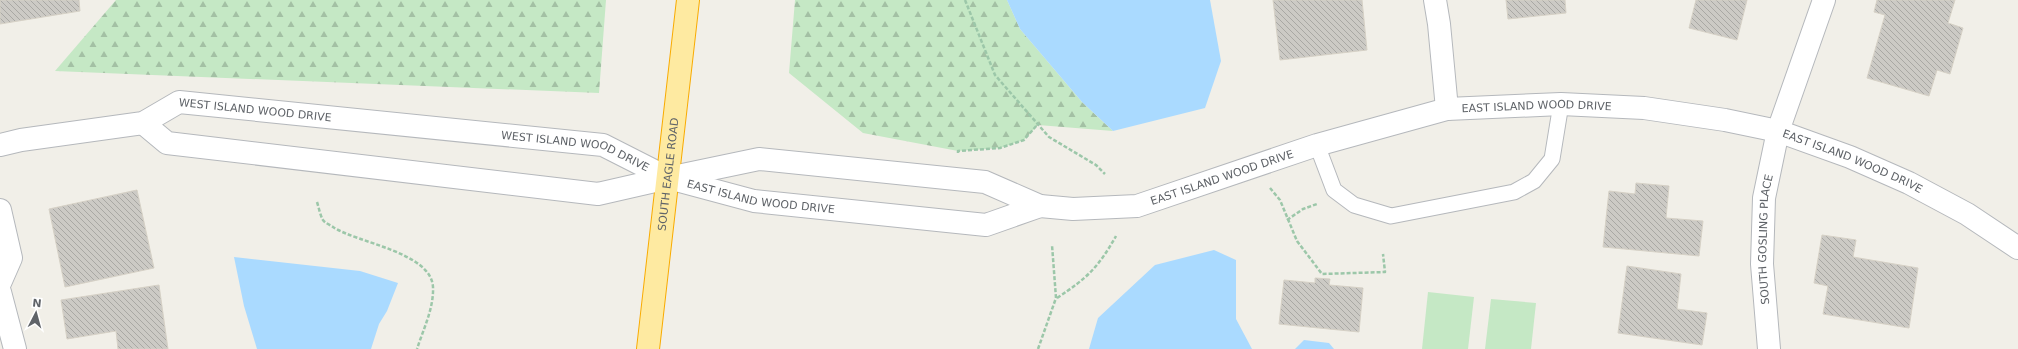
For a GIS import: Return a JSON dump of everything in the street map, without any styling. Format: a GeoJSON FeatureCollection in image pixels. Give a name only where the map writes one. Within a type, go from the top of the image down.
{"type":"FeatureCollection","features":[{"type":"Feature","properties":{"kind":"highway","name":"SOUTH EAGLE ROAD"},"geometry":{"type":"LineString","coordinates":[[648,349],[688,0]]}},
{"type":"Feature","properties":{"kind":"street"},"geometry":{"type":"LineString","coordinates":[[1435,0],[1439,24],[1447,109]]}},
{"type":"Feature","properties":{"kind":"street","name":"SOUTH GOSLING PLACE"},"geometry":{"type":"LineString","coordinates":[[1769,349],[1762,264],[1764,198],[1778,131],[1824,0]]}},
{"type":"Feature","properties":{"kind":"street","name":"WEST ISLAND WOOD DRIVE"},"geometry":{"type":"LineString","coordinates":[[0,145],[21,140],[143,123],[179,102],[603,145],[668,178]]}},
{"type":"Feature","properties":{"kind":"street","name":"EAST ISLAND WOOD DRIVE"},"geometry":{"type":"LineString","coordinates":[[668,178],[759,159],[986,182],[1040,206],[1073,209],[1137,206],[1317,145],[1447,109],[1561,104],[1644,108],[1725,120],[1778,131],[1850,157],[1910,183],[1967,214],[2018,248]]}},
{"type":"Feature","properties":{"kind":"street","name":"WEST ISLAND WOOD DRIVE"},"geometry":{"type":"LineString","coordinates":[[143,123],[167,143],[598,194],[668,178]]}},
{"type":"Feature","properties":{"kind":"street","name":"EAST ISLAND WOOD DRIVE"},"geometry":{"type":"LineString","coordinates":[[668,178],[754,202],[986,224],[1040,206]]}},
{"type":"Feature","properties":{"kind":"street"},"geometry":{"type":"LineString","coordinates":[[0,210],[11,258],[0,283]]}},
{"type":"Feature","properties":{"kind":"street"},"geometry":{"type":"LineString","coordinates":[[0,292],[16,349]]}},
{"type":"Feature","properties":{"kind":"lane"},"geometry":{"type":"LineString","coordinates":[[1317,145],[1334,190],[1354,206],[1390,216],[1514,192],[1534,181],[1552,159],[1561,104]]}},
{"type":"Feature","properties":{"kind":"path"},"geometry":{"type":"LineString","coordinates":[[965,0],[995,75],[1049,137],[1096,165],[1105,174]]}},
{"type":"Feature","properties":{"kind":"path"},"geometry":{"type":"LineString","coordinates":[[957,158],[958,151],[1000,148],[1024,140],[1038,125]]}},
{"type":"Feature","properties":{"kind":"path"},"geometry":{"type":"LineString","coordinates":[[1268,186],[1280,200],[1297,241],[1322,274],[1385,272],[1383,254]]}},
{"type":"Feature","properties":{"kind":"path"},"geometry":{"type":"LineString","coordinates":[[317,202],[323,221],[344,234],[401,254],[417,262],[426,271],[433,285],[433,300],[417,349]]}},
{"type":"Feature","properties":{"kind":"path"},"geometry":{"type":"LineString","coordinates":[[1287,220],[1303,209],[1318,203]]}},
{"type":"Feature","properties":{"kind":"path"},"geometry":{"type":"LineString","coordinates":[[1056,298],[1084,280],[1104,258],[1116,236]]}},
{"type":"Feature","properties":{"kind":"path"},"geometry":{"type":"LineString","coordinates":[[1038,349],[1056,298],[1052,245]]}},
{"type":"Feature","properties":{"kind":"green space"},"geometry":{"type":"Polygon","coordinates":[[[116,0],[606,0],[599,93],[55,71],[116,0]]]}},
{"type":"Feature","properties":{"kind":"green space"},"geometry":{"type":"Polygon","coordinates":[[[795,0],[1007,0],[1020,29],[1082,102],[1113,131],[1038,125],[1024,140],[1000,148],[958,151],[863,133],[789,73],[795,0]]]}},
{"type":"Feature","properties":{"kind":"green space"},"geometry":{"type":"Polygon","coordinates":[[[1428,292],[1474,297],[1468,349],[1422,349],[1428,292]]]}},
{"type":"Feature","properties":{"kind":"green space"},"geometry":{"type":"Polygon","coordinates":[[[1491,299],[1536,303],[1531,349],[1485,349],[1491,299]]]}},
{"type":"Feature","properties":{"kind":"water"},"geometry":{"type":"Polygon","coordinates":[[[1007,0],[1210,0],[1221,61],[1205,108],[1113,131],[1082,102],[1020,29],[1007,0]]]}},
{"type":"Feature","properties":{"kind":"water"},"geometry":{"type":"Polygon","coordinates":[[[1214,250],[1236,260],[1236,319],[1252,349],[1089,349],[1098,318],[1155,265],[1214,250]]]}},
{"type":"Feature","properties":{"kind":"water"},"geometry":{"type":"Polygon","coordinates":[[[234,257],[360,271],[398,283],[387,311],[379,324],[371,349],[257,349],[244,306],[234,257]]]}},
{"type":"Feature","properties":{"kind":"water"},"geometry":{"type":"Polygon","coordinates":[[[1304,340],[1329,343],[1334,349],[1295,349],[1304,340]]]}},
{"type":"Feature","properties":{"kind":"building"},"geometry":{"type":"Polygon","coordinates":[[[0,0],[79,0],[80,11],[0,24],[0,0]]]}},
{"type":"Feature","properties":{"kind":"building"},"geometry":{"type":"Polygon","coordinates":[[[1273,0],[1362,0],[1367,50],[1280,60],[1273,0]]]}},
{"type":"Feature","properties":{"kind":"building"},"geometry":{"type":"Polygon","coordinates":[[[1506,0],[1565,0],[1566,13],[1508,19],[1506,0]]]}},
{"type":"Feature","properties":{"kind":"building"},"geometry":{"type":"Polygon","coordinates":[[[1696,0],[1747,0],[1737,40],[1689,28],[1696,0]]]}},
{"type":"Feature","properties":{"kind":"building"},"geometry":{"type":"Polygon","coordinates":[[[1877,0],[1955,0],[1948,23],[1963,28],[1950,74],[1937,70],[1929,96],[1867,78],[1885,15],[1874,12],[1877,0]]]}},
{"type":"Feature","properties":{"kind":"building"},"geometry":{"type":"Polygon","coordinates":[[[1636,183],[1669,186],[1666,218],[1703,221],[1699,256],[1603,247],[1609,191],[1635,194],[1636,183]]]}},
{"type":"Feature","properties":{"kind":"building"},"geometry":{"type":"Polygon","coordinates":[[[137,190],[154,268],[65,287],[49,209],[137,190]]]}},
{"type":"Feature","properties":{"kind":"building"},"geometry":{"type":"Polygon","coordinates":[[[1822,235],[1856,240],[1853,257],[1918,268],[1909,328],[1823,314],[1828,286],[1814,283],[1822,235]]]}},
{"type":"Feature","properties":{"kind":"building"},"geometry":{"type":"Polygon","coordinates":[[[1627,266],[1681,274],[1677,309],[1707,313],[1702,345],[1618,333],[1627,266]]]}},
{"type":"Feature","properties":{"kind":"building"},"geometry":{"type":"Polygon","coordinates":[[[1315,278],[1330,279],[1329,285],[1363,288],[1359,332],[1279,324],[1284,280],[1315,283],[1315,278]]]}},
{"type":"Feature","properties":{"kind":"building"},"geometry":{"type":"Polygon","coordinates":[[[159,285],[168,349],[118,349],[116,331],[67,339],[61,300],[159,285]]]}}]}
